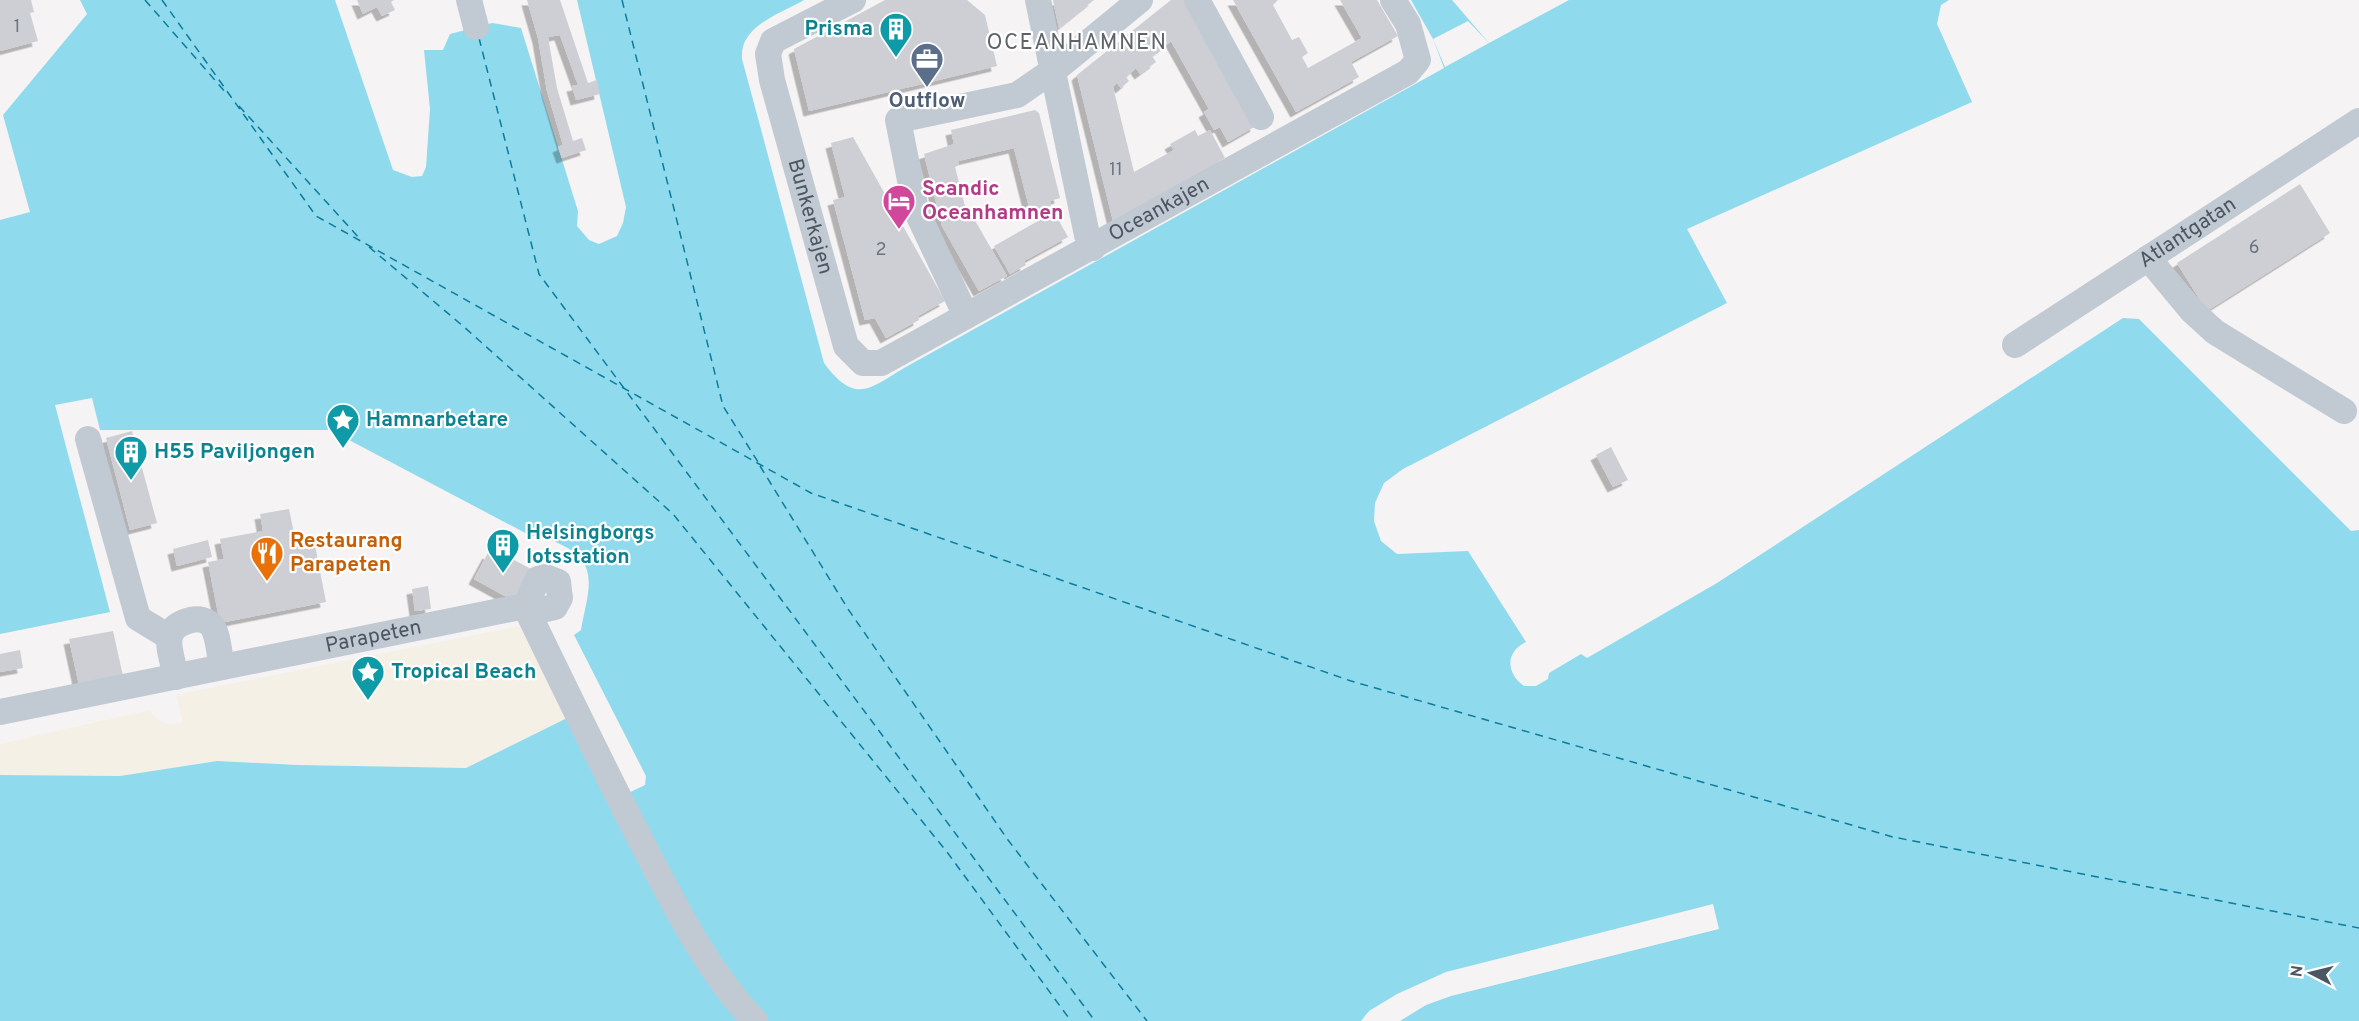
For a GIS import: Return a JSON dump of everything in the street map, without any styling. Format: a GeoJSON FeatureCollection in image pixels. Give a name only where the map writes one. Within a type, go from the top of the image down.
{"type":"FeatureCollection","features":[{"type":"Feature","properties":{"kind":"street"},"geometry":{"type":"LineString","coordinates":[[469,0],[476,27]]}},
{"type":"Feature","properties":{"kind":"street","name":"Bunkerkajen"},"geometry":{"type":"LineString","coordinates":[[853,0],[773,41],[768,54],[846,346],[863,363]]}},
{"type":"Feature","properties":{"kind":"street"},"geometry":{"type":"LineString","coordinates":[[1038,0],[1090,242]]}},
{"type":"Feature","properties":{"kind":"street"},"geometry":{"type":"LineString","coordinates":[[963,309],[916,210],[898,120],[1017,95],[1052,71],[1140,0]]}},
{"type":"Feature","properties":{"kind":"street"},"geometry":{"type":"LineString","coordinates":[[1197,0],[1261,117]]}},
{"type":"Feature","properties":{"kind":"street","name":"Oceankajen"},"geometry":{"type":"LineString","coordinates":[[863,363],[880,363],[963,309],[1408,72],[1418,60],[1408,24],[1393,0]]}},
{"type":"Feature","properties":{"kind":"street","name":"Atlantgatan"},"geometry":{"type":"LineString","coordinates":[[2015,345],[2359,121]]}},
{"type":"Feature","properties":{"kind":"street"},"geometry":{"type":"LineString","coordinates":[[2148,258],[2192,311],[2215,332],[2344,411]]}},
{"type":"Feature","properties":{"kind":"street"},"geometry":{"type":"LineString","coordinates":[[88,439],[138,618],[169,637]]}},
{"type":"Feature","properties":{"kind":"street","name":"Parapeten"},"geometry":{"type":"LineString","coordinates":[[0,712],[525,606],[618,798],[683,920],[742,1008],[754,1021]]}},
{"type":"Feature","properties":{"kind":"street"},"geometry":{"type":"LineString","coordinates":[[176,677],[169,637],[177,624],[197,619],[208,622],[214,628],[222,667]]}},
{"type":"Feature","properties":{"kind":"sand","name":"Tropical Beach"},"geometry":{"type":"Polygon","coordinates":[[[520,626],[567,718],[466,768],[217,761],[120,776],[0,775],[0,744],[150,710],[164,723],[183,723],[176,695],[520,626]]]}},
{"type":"Feature","properties":{"kind":"water"},"geometry":{"type":"Polygon","coordinates":[[[80,0],[335,0],[393,170],[412,177],[422,176],[426,167],[430,109],[424,50],[443,50],[450,34],[492,23],[521,28],[578,211],[577,226],[589,240],[599,244],[617,236],[623,223],[626,207],[577,0],[804,0],[763,22],[754,30],[747,38],[742,59],[824,363],[846,386],[856,389],[876,385],[1444,68],[1433,39],[1411,0],[1452,0],[1489,43],[1569,0],[1949,0],[1941,5],[1937,24],[1972,102],[1687,229],[1727,303],[1403,469],[1384,483],[1375,503],[1374,521],[1381,541],[1397,554],[1468,551],[1526,642],[1514,651],[1511,657],[1511,669],[1514,675],[1524,686],[1536,686],[1548,679],[1549,673],[1581,654],[1587,658],[1717,583],[2123,318],[2139,319],[2351,531],[2359,530],[2359,1021],[0,1021],[0,775],[120,776],[217,761],[466,768],[567,718],[618,798],[645,785],[646,776],[574,635],[581,630],[588,592],[589,581],[583,561],[562,545],[543,537],[531,536],[330,430],[100,430],[92,398],[55,405],[110,612],[0,634],[0,220],[30,212],[3,115],[87,14],[80,0]]]}},
{"type":"Feature","properties":{"kind":"pier"},"geometry":{"type":"Polygon","coordinates":[[[1468,21],[1489,43],[1445,67],[1433,39],[1468,21]]]}},
{"type":"Feature","properties":{"kind":"pier"},"geometry":{"type":"Polygon","coordinates":[[[1713,904],[1719,929],[1451,996],[1426,1005],[1400,1021],[1361,1021],[1369,1011],[1397,994],[1446,972],[1713,904]]]}},
{"type":"Feature","properties":{"kind":"building"},"geometry":{"type":"Polygon","coordinates":[[[0,0],[31,0],[34,12],[30,13],[38,41],[0,51],[0,0]]]}},
{"type":"Feature","properties":{"kind":"building"},"geometry":{"type":"Polygon","coordinates":[[[357,0],[394,0],[391,2],[395,10],[382,16],[377,7],[363,14],[357,0]]]}},
{"type":"Feature","properties":{"kind":"building"},"geometry":{"type":"Polygon","coordinates":[[[527,0],[560,0],[588,83],[597,80],[600,94],[576,100],[572,86],[578,85],[560,35],[548,37],[557,88],[573,141],[582,138],[586,150],[562,158],[558,147],[563,145],[547,91],[538,38],[527,0]]]}},
{"type":"Feature","properties":{"kind":"building","name":"Prisma"},"geometry":{"type":"Polygon","coordinates":[[[885,0],[967,0],[985,15],[997,66],[809,111],[794,49],[885,0]]]}},
{"type":"Feature","properties":{"kind":"building"},"geometry":{"type":"Polygon","coordinates":[[[1053,0],[1094,0],[1059,28],[1053,0]]]}},
{"type":"Feature","properties":{"kind":"building"},"geometry":{"type":"Polygon","coordinates":[[[1171,0],[1185,0],[1256,126],[1228,142],[1220,127],[1214,130],[1204,112],[1209,109],[1171,41],[1152,56],[1156,62],[1140,74],[1136,68],[1126,77],[1129,81],[1121,88],[1117,83],[1113,87],[1134,172],[1174,150],[1170,144],[1195,130],[1198,136],[1210,130],[1225,158],[1113,221],[1077,75],[1171,0]]]}},
{"type":"Feature","properties":{"kind":"building"},"geometry":{"type":"Polygon","coordinates":[[[1233,0],[1278,0],[1273,5],[1292,40],[1299,37],[1308,53],[1302,57],[1308,68],[1362,38],[1340,0],[1377,0],[1398,36],[1351,62],[1359,77],[1296,112],[1233,0]]]}},
{"type":"Feature","properties":{"kind":"building"},"geometry":{"type":"Polygon","coordinates":[[[1035,110],[1039,113],[1060,198],[1050,201],[1051,206],[1030,211],[1014,148],[958,161],[959,165],[955,167],[968,218],[973,217],[1007,276],[979,291],[942,226],[924,154],[954,144],[951,130],[1035,110]]]}},
{"type":"Feature","properties":{"kind":"building"},"geometry":{"type":"Polygon","coordinates":[[[853,137],[945,301],[918,316],[919,320],[886,338],[875,318],[865,320],[833,200],[845,197],[831,143],[853,137]]]}},
{"type":"Feature","properties":{"kind":"building"},"geometry":{"type":"Polygon","coordinates":[[[2300,184],[2330,233],[2207,311],[2177,263],[2300,184]]]}},
{"type":"Feature","properties":{"kind":"building"},"geometry":{"type":"Polygon","coordinates":[[[1054,212],[1068,237],[1024,261],[1026,265],[1010,274],[994,246],[1054,212]]]}},
{"type":"Feature","properties":{"kind":"building","name":"H55 Paviljongen"},"geometry":{"type":"Polygon","coordinates":[[[132,431],[157,523],[130,530],[106,438],[132,431]]]}},
{"type":"Feature","properties":{"kind":"building"},"geometry":{"type":"Polygon","coordinates":[[[1611,447],[1628,480],[1613,487],[1596,455],[1611,447]]]}},
{"type":"Feature","properties":{"kind":"building","name":"Restaurang Parapeten"},"geometry":{"type":"Polygon","coordinates":[[[289,509],[296,543],[314,540],[326,602],[220,623],[208,562],[224,559],[220,539],[263,531],[260,514],[289,509]]]}},
{"type":"Feature","properties":{"kind":"building"},"geometry":{"type":"Polygon","coordinates":[[[208,540],[212,557],[177,566],[173,549],[208,540]]]}},
{"type":"Feature","properties":{"kind":"building","name":"Helsingborgs lotsstation"},"geometry":{"type":"Polygon","coordinates":[[[488,553],[500,560],[503,554],[531,569],[514,601],[474,579],[488,553]]]}},
{"type":"Feature","properties":{"kind":"building"},"geometry":{"type":"Polygon","coordinates":[[[428,586],[431,609],[415,611],[412,589],[428,586]]]}},
{"type":"Feature","properties":{"kind":"building"},"geometry":{"type":"Polygon","coordinates":[[[113,631],[123,676],[79,685],[69,639],[113,631]]]}},
{"type":"Feature","properties":{"kind":"building"},"geometry":{"type":"Polygon","coordinates":[[[20,650],[23,668],[0,672],[0,654],[20,650]]]}},
{"type":"Feature","properties":{"kind":"ferry route"},"geometry":{"type":"LineString","coordinates":[[145,0],[227,94]]}},
{"type":"Feature","properties":{"kind":"ferry route"},"geometry":{"type":"LineString","coordinates":[[162,0],[316,216],[811,493],[1351,681],[1893,837],[2359,928]]}},
{"type":"Feature","properties":{"kind":"ferry route"},"geometry":{"type":"LineString","coordinates":[[622,0],[723,406],[758,462]]}},
{"type":"Feature","properties":{"kind":"ferry route"},"geometry":{"type":"LineString","coordinates":[[479,38],[539,274],[1095,1021]]}},
{"type":"Feature","properties":{"kind":"ferry route"},"geometry":{"type":"LineString","coordinates":[[239,106],[361,240]]}},
{"type":"Feature","properties":{"kind":"ferry route"},"geometry":{"type":"LineString","coordinates":[[369,247],[463,326],[673,514],[947,852],[1071,1021]]}},
{"type":"Feature","properties":{"kind":"ferry route"},"geometry":{"type":"LineString","coordinates":[[760,466],[848,609],[1008,840],[1147,1021]]}},
{"type":"Feature","properties":{"kind":"place","name":"Prisma"},"geometry":{"type":"Point","coordinates":[896,58]}},
{"type":"Feature","properties":{"kind":"place","name":"Outflow"},"geometry":{"type":"Point","coordinates":[927,88]}},
{"type":"Feature","properties":{"kind":"place","name":"Scandic Oceanhamnen"},"geometry":{"type":"Point","coordinates":[899,230]}},
{"type":"Feature","properties":{"kind":"place","name":"Hamnarbetare"},"geometry":{"type":"Point","coordinates":[343,449]}},
{"type":"Feature","properties":{"kind":"place","name":"H55 Paviljongen"},"geometry":{"type":"Point","coordinates":[131,481]}},
{"type":"Feature","properties":{"kind":"place","name":"Helsingborgs lotsstation"},"geometry":{"type":"Point","coordinates":[503,574]}},
{"type":"Feature","properties":{"kind":"place","name":"Restaurang Parapeten"},"geometry":{"type":"Point","coordinates":[267,582]}},
{"type":"Feature","properties":{"kind":"place","name":"Tropical Beach"},"geometry":{"type":"Point","coordinates":[368,701]}},
{"type":"Feature","properties":{"kind":"district","name":"OCEANHAMNEN"},"geometry":{"type":"Point","coordinates":[1077,43]}}]}
